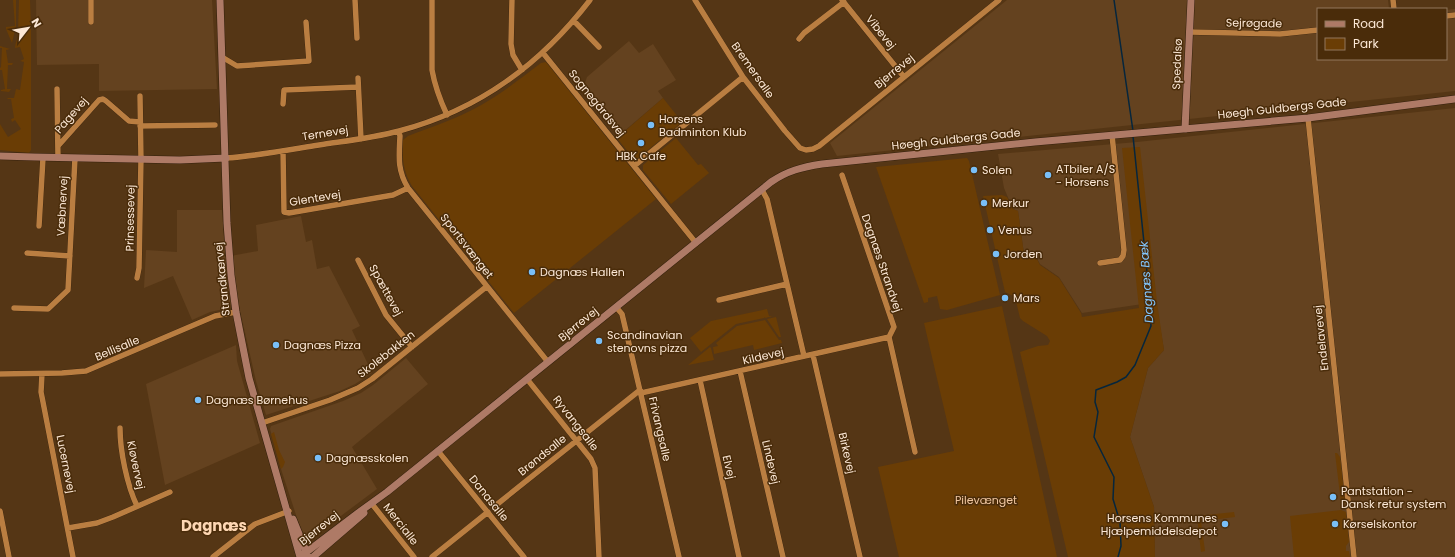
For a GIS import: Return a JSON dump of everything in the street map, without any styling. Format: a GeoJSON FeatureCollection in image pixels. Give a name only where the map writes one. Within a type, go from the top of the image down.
{"type":"FeatureCollection","features":[{"type":"Feature","properties":{"kind":"street"},"geometry":{"type":"LineString","coordinates":[[90,0],[91,22]]}},
{"type":"Feature","properties":{"kind":"street","name":"Strandkærvej"},"geometry":{"type":"LineString","coordinates":[[220,0],[231,276],[236,312],[249,378],[300,557]]}},
{"type":"Feature","properties":{"kind":"street"},"geometry":{"type":"LineString","coordinates":[[356,0],[357,38]]}},
{"type":"Feature","properties":{"kind":"street"},"geometry":{"type":"LineString","coordinates":[[432,0],[432,70],[438,95],[448,115]]}},
{"type":"Feature","properties":{"kind":"street"},"geometry":{"type":"LineString","coordinates":[[512,0],[511,44],[513,55],[522,70]]}},
{"type":"Feature","properties":{"kind":"street","name":"Ternevej"},"geometry":{"type":"LineString","coordinates":[[0,156],[180,160],[226,158],[283,151],[398,132],[448,115],[495,90],[543,53],[574,21],[590,0]]}},
{"type":"Feature","properties":{"kind":"street","name":"Bremersalle"},"geometry":{"type":"LineString","coordinates":[[694,0],[743,77],[800,148]]}},
{"type":"Feature","properties":{"kind":"street","name":"Bjerrevej"},"geometry":{"type":"LineString","coordinates":[[800,148],[806,150],[819,146],[999,0]]}},
{"type":"Feature","properties":{"kind":"street","name":"Spedalsø"},"geometry":{"type":"LineString","coordinates":[[1185,129],[1191,0]]}},
{"type":"Feature","properties":{"kind":"street"},"geometry":{"type":"LineString","coordinates":[[799,39],[804,33],[843,1]]}},
{"type":"Feature","properties":{"kind":"street","name":"Vibevej"},"geometry":{"type":"LineString","coordinates":[[843,1],[904,77]]}},
{"type":"Feature","properties":{"kind":"street"},"geometry":{"type":"LineString","coordinates":[[574,21],[599,47]]}},
{"type":"Feature","properties":{"kind":"street"},"geometry":{"type":"LineString","coordinates":[[222,57],[237,66],[309,61],[306,22]]}},
{"type":"Feature","properties":{"kind":"street","name":"Sejrøgade"},"geometry":{"type":"LineString","coordinates":[[1189,32],[1280,34],[1317,30]]}},
{"type":"Feature","properties":{"kind":"street","name":"Sognegårdsvej"},"geometry":{"type":"LineString","coordinates":[[543,53],[696,243]]}},
{"type":"Feature","properties":{"kind":"street"},"geometry":{"type":"LineString","coordinates":[[634,166],[743,77]]}},
{"type":"Feature","properties":{"kind":"street"},"geometry":{"type":"LineString","coordinates":[[358,78],[361,139]]}},
{"type":"Feature","properties":{"kind":"street"},"geometry":{"type":"LineString","coordinates":[[284,104],[284,90],[358,87]]}},
{"type":"Feature","properties":{"kind":"street","name":"Pagevej"},"geometry":{"type":"LineString","coordinates":[[57,89],[58,158]]}},
{"type":"Feature","properties":{"kind":"street"},"geometry":{"type":"LineString","coordinates":[[140,96],[141,159]]}},
{"type":"Feature","properties":{"kind":"street","name":"Pagevej"},"geometry":{"type":"LineString","coordinates":[[58,146],[98,100],[103,99],[130,121],[140,124],[215,125]]}},
{"type":"Feature","properties":{"kind":"street","name":"Høegh Guldbergs Gade"},"geometry":{"type":"LineString","coordinates":[[802,167],[1112,135],[1308,118],[1455,99]]}},
{"type":"Feature","properties":{"kind":"street","name":"Endelavevej"},"geometry":{"type":"LineString","coordinates":[[1308,118],[1354,557]]}},
{"type":"Feature","properties":{"kind":"street","name":"Sportsvænget"},"geometry":{"type":"LineString","coordinates":[[398,132],[400,136],[399,166],[402,179],[486,287],[548,362]]}},
{"type":"Feature","properties":{"kind":"street"},"geometry":{"type":"LineString","coordinates":[[1100,262],[1120,260],[1123,256],[1124,250],[1112,135]]}},
{"type":"Feature","properties":{"kind":"street","name":"Glentevej"},"geometry":{"type":"LineString","coordinates":[[283,151],[284,212],[289,213],[393,195],[408,188]]}},
{"type":"Feature","properties":{"kind":"street"},"geometry":{"type":"LineString","coordinates":[[38,226],[43,158]]}},
{"type":"Feature","properties":{"kind":"street","name":"Væbnervej"},"geometry":{"type":"LineString","coordinates":[[14,308],[48,309],[68,290],[75,158]]}},
{"type":"Feature","properties":{"kind":"street","name":"Prinsessevej"},"geometry":{"type":"LineString","coordinates":[[137,278],[139,268],[141,159]]}},
{"type":"Feature","properties":{"kind":"street","name":"Bjerrevej"},"geometry":{"type":"LineString","coordinates":[[300,557],[307,554],[358,513],[372,504],[762,190],[782,175],[802,167]]}},
{"type":"Feature","properties":{"kind":"street","name":"Dagnæs Strandvej"},"geometry":{"type":"LineString","coordinates":[[842,175],[894,327],[889,337],[915,452]]}},
{"type":"Feature","properties":{"kind":"street"},"geometry":{"type":"LineString","coordinates":[[762,190],[768,199],[804,356]]}},
{"type":"Feature","properties":{"kind":"street"},"geometry":{"type":"LineString","coordinates":[[27,253],[70,256]]}},
{"type":"Feature","properties":{"kind":"street","name":"Spættevej"},"geometry":{"type":"LineString","coordinates":[[358,260],[386,315],[412,347]]}},
{"type":"Feature","properties":{"kind":"street"},"geometry":{"type":"LineString","coordinates":[[719,300],[787,284]]}},
{"type":"Feature","properties":{"kind":"street","name":"Skolebakken"},"geometry":{"type":"LineString","coordinates":[[262,423],[330,400],[358,388],[372,379],[486,287]]}},
{"type":"Feature","properties":{"kind":"street","name":"Frivangsalle"},"geometry":{"type":"LineString","coordinates":[[616,307],[622,314],[679,557]]}},
{"type":"Feature","properties":{"kind":"street","name":"Bellisalle"},"geometry":{"type":"LineString","coordinates":[[0,374],[42,374],[86,371],[215,316],[236,312]]}},
{"type":"Feature","properties":{"kind":"street","name":"Kildevej"},"geometry":{"type":"LineString","coordinates":[[641,392],[889,337]]}},
{"type":"Feature","properties":{"kind":"street","name":"Birkevej"},"geometry":{"type":"LineString","coordinates":[[813,355],[860,557]]}},
{"type":"Feature","properties":{"kind":"street","name":"Lindevej"},"geometry":{"type":"LineString","coordinates":[[740,371],[783,557]]}},
{"type":"Feature","properties":{"kind":"street","name":"Lucernevej"},"geometry":{"type":"LineString","coordinates":[[42,374],[43,402],[74,557]]}},
{"type":"Feature","properties":{"kind":"street","name":"Ryvangsalle"},"geometry":{"type":"LineString","coordinates":[[527,379],[577,440],[591,459],[595,468],[599,557]]}},
{"type":"Feature","properties":{"kind":"street","name":"Elvej"},"geometry":{"type":"LineString","coordinates":[[700,380],[740,557]]}},
{"type":"Feature","properties":{"kind":"street","name":"Brøndsalle"},"geometry":{"type":"LineString","coordinates":[[494,506],[577,440],[641,392]]}},
{"type":"Feature","properties":{"kind":"street","name":"Kløvervej"},"geometry":{"type":"LineString","coordinates":[[120,428],[120,440],[131,494],[137,506]]}},
{"type":"Feature","properties":{"kind":"street","name":"Danasalle"},"geometry":{"type":"LineString","coordinates":[[438,451],[524,557]]}},
{"type":"Feature","properties":{"kind":"street","name":"Kløvervej"},"geometry":{"type":"LineString","coordinates":[[68,528],[97,523],[170,492]]}},
{"type":"Feature","properties":{"kind":"street","name":"Bjerrevej"},"geometry":{"type":"LineString","coordinates":[[313,557],[372,504]]}},
{"type":"Feature","properties":{"kind":"street","name":"Mercialle"},"geometry":{"type":"LineString","coordinates":[[372,504],[414,557]]}},
{"type":"Feature","properties":{"kind":"street"},"geometry":{"type":"LineString","coordinates":[[0,511],[9,557]]}},
{"type":"Feature","properties":{"kind":"street"},"geometry":{"type":"LineString","coordinates":[[213,557],[255,524],[288,511]]}},
{"type":"Feature","properties":{"kind":"street","name":"Strandkærvej"},"geometry":{"type":"LineString","coordinates":[[288,511],[307,554]]}},
{"type":"Feature","properties":{"kind":"street"},"geometry":{"type":"LineString","coordinates":[[432,557],[488,512]]}},
{"type":"Feature","properties":{"kind":"shaded area"},"geometry":{"type":"Polygon","coordinates":[[[36,0],[212,0],[217,89],[99,91],[99,64],[37,65],[36,0]]]}},
{"type":"Feature","properties":{"kind":"shaded area"},"geometry":{"type":"Polygon","coordinates":[[[1007,0],[1388,0],[1389,8],[1317,8],[1317,60],[1447,60],[1447,10],[1455,9],[1455,91],[837,156],[830,143],[1007,0]]]}},
{"type":"Feature","properties":{"kind":"shaded area"},"geometry":{"type":"Polygon","coordinates":[[[629,41],[639,53],[653,44],[676,80],[658,91],[663,98],[622,133],[584,86],[587,77],[629,41]]]}},
{"type":"Feature","properties":{"kind":"shaded area"},"geometry":{"type":"Polygon","coordinates":[[[1455,108],[1455,557],[1155,557],[1154,507],[1130,437],[1148,368],[1164,350],[1156,302],[1082,313],[1059,277],[1040,264],[1034,253],[1024,254],[1018,211],[1013,209],[1004,188],[998,154],[1137,142],[1455,108]]]}},
{"type":"Feature","properties":{"kind":"shaded area"},"geometry":{"type":"Polygon","coordinates":[[[177,210],[222,210],[225,257],[258,251],[256,225],[301,216],[306,242],[312,240],[317,269],[329,266],[360,326],[352,330],[372,373],[355,384],[340,391],[266,415],[256,381],[239,306],[210,312],[192,320],[173,276],[144,288],[146,250],[177,252],[177,210]]]}},
{"type":"Feature","properties":{"kind":"shaded area","name":"Dagnæs Børnehus"},"geometry":{"type":"Polygon","coordinates":[[[236,345],[237,361],[260,443],[165,485],[146,384],[236,345]]]}},
{"type":"Feature","properties":{"kind":"shaded area","name":"Dagnæsskolen"},"geometry":{"type":"Polygon","coordinates":[[[406,358],[428,384],[352,447],[377,489],[310,539],[306,539],[298,521],[281,469],[270,429],[271,426],[343,401],[361,393],[406,358]]]}},
{"type":"Feature","properties":{"kind":"green space"},"geometry":{"type":"Polygon","coordinates":[[[13,0],[16,0],[16,26],[12,43],[6,27],[15,26],[13,0]]]}},
{"type":"Feature","properties":{"kind":"green space"},"geometry":{"type":"Polygon","coordinates":[[[19,0],[30,0],[31,25],[18,32],[19,0]]]}},
{"type":"Feature","properties":{"kind":"green space"},"geometry":{"type":"Polygon","coordinates":[[[31,27],[31,150],[29,153],[0,150],[0,124],[8,137],[21,129],[15,120],[12,122],[11,119],[14,118],[11,99],[7,99],[14,98],[16,89],[20,90],[24,62],[20,61],[24,59],[20,47],[15,48],[20,35],[31,27]]]}},
{"type":"Feature","properties":{"kind":"green space"},"geometry":{"type":"Polygon","coordinates":[[[0,46],[10,49],[6,50],[8,63],[13,63],[12,65],[8,65],[7,89],[11,89],[9,92],[1,91],[5,89],[2,70],[0,70],[2,48],[0,48],[0,46]]]}},
{"type":"Feature","properties":{"kind":"green space"},"geometry":{"type":"Polygon","coordinates":[[[546,62],[656,199],[514,313],[412,186],[404,164],[403,140],[408,136],[465,114],[513,84],[541,63],[546,62]]]}},
{"type":"Feature","properties":{"kind":"green space"},"geometry":{"type":"Polygon","coordinates":[[[663,98],[682,122],[638,158],[633,158],[617,138],[663,98]]]}},
{"type":"Feature","properties":{"kind":"green space"},"geometry":{"type":"Polygon","coordinates":[[[676,138],[698,165],[701,164],[709,173],[671,204],[643,170],[643,165],[676,138]]]}},
{"type":"Feature","properties":{"kind":"green space"},"geometry":{"type":"Polygon","coordinates":[[[1140,147],[1157,302],[1164,350],[1148,368],[1130,437],[1154,507],[1155,557],[1068,557],[1020,352],[1038,346],[1048,345],[1050,341],[1047,336],[1020,318],[1015,297],[1005,292],[983,196],[1002,195],[1007,197],[1013,209],[1018,211],[1024,254],[1034,253],[1040,265],[1059,278],[1082,317],[1139,308],[1122,148],[1140,147]]]}},
{"type":"Feature","properties":{"kind":"green space"},"geometry":{"type":"Polygon","coordinates":[[[967,158],[969,161],[1000,295],[947,310],[940,309],[937,296],[928,298],[928,302],[924,303],[876,167],[967,158]]]}},
{"type":"Feature","properties":{"kind":"green space","name":"Pilevænget"},"geometry":{"type":"Polygon","coordinates":[[[1002,306],[1057,557],[899,557],[878,467],[954,451],[924,323],[1002,306]]]}},
{"type":"Feature","properties":{"kind":"green space"},"geometry":{"type":"Polygon","coordinates":[[[767,309],[769,316],[773,316],[736,324],[701,352],[690,338],[711,321],[767,309]]]}},
{"type":"Feature","properties":{"kind":"green space"},"geometry":{"type":"Polygon","coordinates":[[[776,317],[781,337],[779,337],[767,319],[776,317]]]}},
{"type":"Feature","properties":{"kind":"green space"},"geometry":{"type":"Polygon","coordinates":[[[765,320],[782,343],[754,350],[753,345],[714,354],[713,347],[718,346],[716,343],[737,326],[765,320]]]}},
{"type":"Feature","properties":{"kind":"green space"},"geometry":{"type":"Polygon","coordinates":[[[710,347],[714,360],[688,365],[710,347]]]}},
{"type":"Feature","properties":{"kind":"green space"},"geometry":{"type":"Polygon","coordinates":[[[274,432],[279,450],[285,462],[281,469],[271,434],[274,432]]]}},
{"type":"Feature","properties":{"kind":"green space"},"geometry":{"type":"Polygon","coordinates":[[[1335,453],[1337,453],[1340,457],[1345,500],[1341,503],[1335,453]]]}},
{"type":"Feature","properties":{"kind":"green space"},"geometry":{"type":"Polygon","coordinates":[[[1341,510],[1346,512],[1349,542],[1346,546],[1346,551],[1349,551],[1350,557],[1294,557],[1290,516],[1341,510]]]}},
{"type":"Feature","properties":{"kind":"green space"},"geometry":{"type":"Polygon","coordinates":[[[1234,512],[1235,517],[1201,521],[1205,551],[1201,552],[1197,516],[1234,512]]]}},
{"type":"Feature","properties":{"kind":"waterway","name":"Dagnæs Bæk"},"geometry":{"type":"LineString","coordinates":[[1114,0],[1133,131]]}},
{"type":"Feature","properties":{"kind":"waterway","name":"Dagnæs Bæk"},"geometry":{"type":"LineString","coordinates":[[1118,557],[1121,546],[1120,522],[1113,499],[1114,477],[1094,437],[1098,412],[1095,402],[1096,390],[1126,377],[1135,365],[1151,326],[1133,136]]}},
{"type":"Feature","properties":{"kind":"place","name":"Horsens Badminton Klub"},"geometry":{"type":"Point","coordinates":[651,125]}},
{"type":"Feature","properties":{"kind":"place","name":"HBK Cafe"},"geometry":{"type":"Point","coordinates":[641,143]}},
{"type":"Feature","properties":{"kind":"place","name":"Solen"},"geometry":{"type":"Point","coordinates":[974,170]}},
{"type":"Feature","properties":{"kind":"place","name":"ATbiler A/S - Horsens"},"geometry":{"type":"Point","coordinates":[1048,175]}},
{"type":"Feature","properties":{"kind":"place","name":"Merkur"},"geometry":{"type":"Point","coordinates":[984,203]}},
{"type":"Feature","properties":{"kind":"place","name":"Venus"},"geometry":{"type":"Point","coordinates":[990,230]}},
{"type":"Feature","properties":{"kind":"place","name":"Jorden"},"geometry":{"type":"Point","coordinates":[996,254]}},
{"type":"Feature","properties":{"kind":"place","name":"Dagnæs Hallen"},"geometry":{"type":"Point","coordinates":[532,272]}},
{"type":"Feature","properties":{"kind":"place","name":"Mars"},"geometry":{"type":"Point","coordinates":[1005,298]}},
{"type":"Feature","properties":{"kind":"place","name":"Scandinavian stenovns pizza"},"geometry":{"type":"Point","coordinates":[599,341]}},
{"type":"Feature","properties":{"kind":"place","name":"Dagnæs Pizza"},"geometry":{"type":"Point","coordinates":[276,345]}},
{"type":"Feature","properties":{"kind":"place","name":"Dagnæs Børnehus"},"geometry":{"type":"Point","coordinates":[198,400]}},
{"type":"Feature","properties":{"kind":"place","name":"Dagnæsskolen"},"geometry":{"type":"Point","coordinates":[318,458]}},
{"type":"Feature","properties":{"kind":"place","name":"Pantstation - Dansk retur system"},"geometry":{"type":"Point","coordinates":[1333,497]}},
{"type":"Feature","properties":{"kind":"place","name":"Horsens Kommunes Hjælpemiddelsdepot"},"geometry":{"type":"Point","coordinates":[1225,524]}},
{"type":"Feature","properties":{"kind":"place","name":"Kørselskontor"},"geometry":{"type":"Point","coordinates":[1335,524]}},
{"type":"Feature","properties":{"kind":"district","name":"Dagnæs"},"geometry":{"type":"Point","coordinates":[214,525]}}]}
